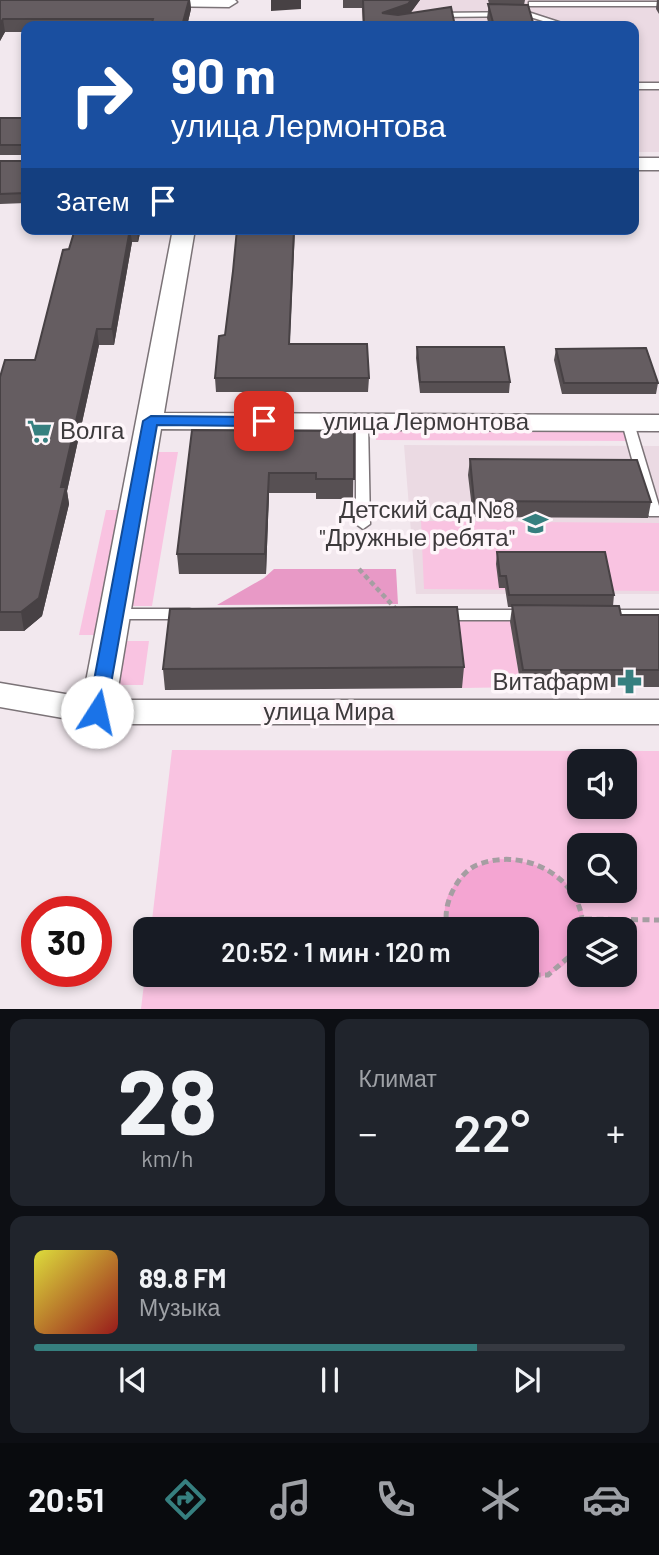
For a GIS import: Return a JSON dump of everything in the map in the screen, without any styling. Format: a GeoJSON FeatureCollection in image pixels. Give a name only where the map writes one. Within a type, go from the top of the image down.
{"type":"FeatureCollection","features":[{"type":"Feature","properties":{"kind":"street"},"geometry":{"type":"LineString","coordinates":[[135,1],[228,5]]}},
{"type":"Feature","properties":{"kind":"street"},"geometry":{"type":"LineString","coordinates":[[639,164],[659,164]]}},
{"type":"Feature","properties":{"kind":"street"},"geometry":{"type":"LineString","coordinates":[[97,712],[183,235]]}},
{"type":"Feature","properties":{"kind":"street","name":"улица Лермонтова"},"geometry":{"type":"LineString","coordinates":[[151,421],[659,424]]}},
{"type":"Feature","properties":{"kind":"street","name":"улица Мира"},"geometry":{"type":"LineString","coordinates":[[0,695],[97,712],[659,712]]}},
{"type":"Feature","properties":{"kind":"lane"},"geometry":{"type":"LineString","coordinates":[[532,4],[659,4]]}},
{"type":"Feature","properties":{"kind":"lane"},"geometry":{"type":"LineString","coordinates":[[422,16],[528,14],[551,21]]}},
{"type":"Feature","properties":{"kind":"lane"},"geometry":{"type":"LineString","coordinates":[[639,86],[659,86]]}},
{"type":"Feature","properties":{"kind":"lane"},"geometry":{"type":"LineString","coordinates":[[362,422],[363,524]]}},
{"type":"Feature","properties":{"kind":"lane"},"geometry":{"type":"LineString","coordinates":[[628,423],[654,513]]}},
{"type":"Feature","properties":{"kind":"lane"},"geometry":{"type":"LineString","coordinates":[[115,614],[201,615]]}},
{"type":"Feature","properties":{"kind":"lane"},"geometry":{"type":"LineString","coordinates":[[402,615],[551,615]]}},
{"type":"Feature","properties":{"kind":"lane"},"geometry":{"type":"LineString","coordinates":[[591,615],[659,615]]}},
{"type":"Feature","properties":{"kind":"path"},"geometry":{"type":"LineString","coordinates":[[359,569],[402,615]]}},
{"type":"Feature","properties":{"kind":"path"},"geometry":{"type":"LineString","coordinates":[[447,917],[449,894],[475,865],[517,859],[559,875],[583,909],[585,917]]}},
{"type":"Feature","properties":{"kind":"path"},"geometry":{"type":"LineString","coordinates":[[637,920],[659,920]]}},
{"type":"Feature","properties":{"kind":"path"},"geometry":{"type":"LineString","coordinates":[[539,975],[548,975],[567,958]]}},
{"type":"Feature","properties":{"kind":"shaded area"},"geometry":{"type":"Polygon","coordinates":[[[361,0],[659,0],[659,152],[639,152],[639,21],[362,21],[361,0]]]}},
{"type":"Feature","properties":{"kind":"shaded area"},"geometry":{"type":"Polygon","coordinates":[[[376,429],[625,430],[627,441],[376,440],[376,429]]]}},
{"type":"Feature","properties":{"kind":"shaded area","name":"Детский сад №8 \"Дружные ребята\""},"geometry":{"type":"Polygon","coordinates":[[[404,445],[659,446],[659,594],[416,594],[404,445]]]}},
{"type":"Feature","properties":{"kind":"shaded area"},"geometry":{"type":"Polygon","coordinates":[[[156,452],[178,452],[152,606],[127,606],[156,452]]]}},
{"type":"Feature","properties":{"kind":"shaded area"},"geometry":{"type":"Polygon","coordinates":[[[106,510],[129,510],[104,635],[79,635],[106,510]]]}},
{"type":"Feature","properties":{"kind":"shaded area"},"geometry":{"type":"Polygon","coordinates":[[[421,521],[659,523],[659,591],[424,589],[421,521]]]}},
{"type":"Feature","properties":{"kind":"shaded area"},"geometry":{"type":"Polygon","coordinates":[[[274,569],[396,569],[398,604],[217,605],[264,578],[274,569]]]}},
{"type":"Feature","properties":{"kind":"shaded area"},"geometry":{"type":"Polygon","coordinates":[[[413,618],[538,620],[512,633],[521,687],[462,688],[456,628],[413,618]]]}},
{"type":"Feature","properties":{"kind":"shaded area"},"geometry":{"type":"Polygon","coordinates":[[[114,641],[149,641],[143,685],[108,685],[114,641]]]}},
{"type":"Feature","properties":{"kind":"shaded area"},"geometry":{"type":"Polygon","coordinates":[[[172,750],[567,751],[567,819],[637,819],[637,751],[659,751],[659,1009],[141,1009],[144,987],[539,987],[539,917],[152,917],[172,750]]]}},
{"type":"Feature","properties":{"kind":"shaded area"},"geometry":{"type":"Polygon","coordinates":[[[495,859],[528,863],[556,875],[567,884],[567,903],[579,903],[584,917],[567,917],[567,962],[563,966],[539,977],[539,917],[445,917],[446,904],[455,884],[484,863],[495,859]]]}},
{"type":"Feature","properties":{"kind":"building"},"geometry":{"type":"Polygon","coordinates":[[[0,0],[189,0],[183,21],[3,19],[0,24],[0,0]]]}},
{"type":"Feature","properties":{"kind":"building"},"geometry":{"type":"Polygon","coordinates":[[[363,0],[411,0],[408,4],[382,13],[398,15],[451,7],[454,21],[364,21],[363,0]]]}},
{"type":"Feature","properties":{"kind":"building"},"geometry":{"type":"Polygon","coordinates":[[[488,4],[528,5],[533,21],[493,21],[488,4]]]}},
{"type":"Feature","properties":{"kind":"building"},"geometry":{"type":"Polygon","coordinates":[[[0,118],[21,118],[21,145],[0,145],[0,118]]]}},
{"type":"Feature","properties":{"kind":"building"},"geometry":{"type":"Polygon","coordinates":[[[0,161],[21,161],[21,193],[0,194],[0,161]]]}},
{"type":"Feature","properties":{"kind":"building"},"geometry":{"type":"Polygon","coordinates":[[[73,235],[129,235],[112,329],[97,329],[61,487],[66,487],[39,598],[21,612],[0,612],[0,377],[5,360],[35,360],[63,250],[69,249],[73,235]]]}},
{"type":"Feature","properties":{"kind":"building"},"geometry":{"type":"Polygon","coordinates":[[[236,235],[294,235],[289,344],[367,344],[369,378],[215,378],[219,336],[225,335],[236,235]]]}},
{"type":"Feature","properties":{"kind":"building"},"geometry":{"type":"Polygon","coordinates":[[[417,347],[504,347],[510,382],[420,382],[417,347]]]}},
{"type":"Feature","properties":{"kind":"building"},"geometry":{"type":"Polygon","coordinates":[[[646,348],[658,383],[564,383],[556,349],[646,348]]]}},
{"type":"Feature","properties":{"kind":"building"},"geometry":{"type":"Polygon","coordinates":[[[192,430],[354,431],[354,479],[316,479],[316,473],[269,473],[265,554],[177,554],[192,430]]]}},
{"type":"Feature","properties":{"kind":"building"},"geometry":{"type":"Polygon","coordinates":[[[470,459],[637,460],[651,502],[474,501],[470,459]]]}},
{"type":"Feature","properties":{"kind":"building"},"geometry":{"type":"Polygon","coordinates":[[[497,552],[605,552],[614,595],[509,595],[506,576],[500,576],[497,552]]]}},
{"type":"Feature","properties":{"kind":"building"},"geometry":{"type":"Polygon","coordinates":[[[512,605],[619,606],[621,615],[659,615],[659,670],[523,670],[512,605]]]}},
{"type":"Feature","properties":{"kind":"building"},"geometry":{"type":"Polygon","coordinates":[[[457,607],[464,667],[163,669],[170,609],[457,607]]]}},
{"type":"Feature","properties":{"kind":"place","name":"Волга"},"geometry":{"type":"Point","coordinates":[40,431]}},
{"type":"Feature","properties":{"kind":"place","name":"Детский сад №8 \"Дружные ребята\""},"geometry":{"type":"Point","coordinates":[535,524]}},
{"type":"Feature","properties":{"kind":"place","name":"Витафарм"},"geometry":{"type":"Point","coordinates":[629,682]}},
{"type":"Feature","properties":{"kind":"route"},"geometry":{"type":"LineString","coordinates":[[97,712],[151,421],[264,421]]}}]}
